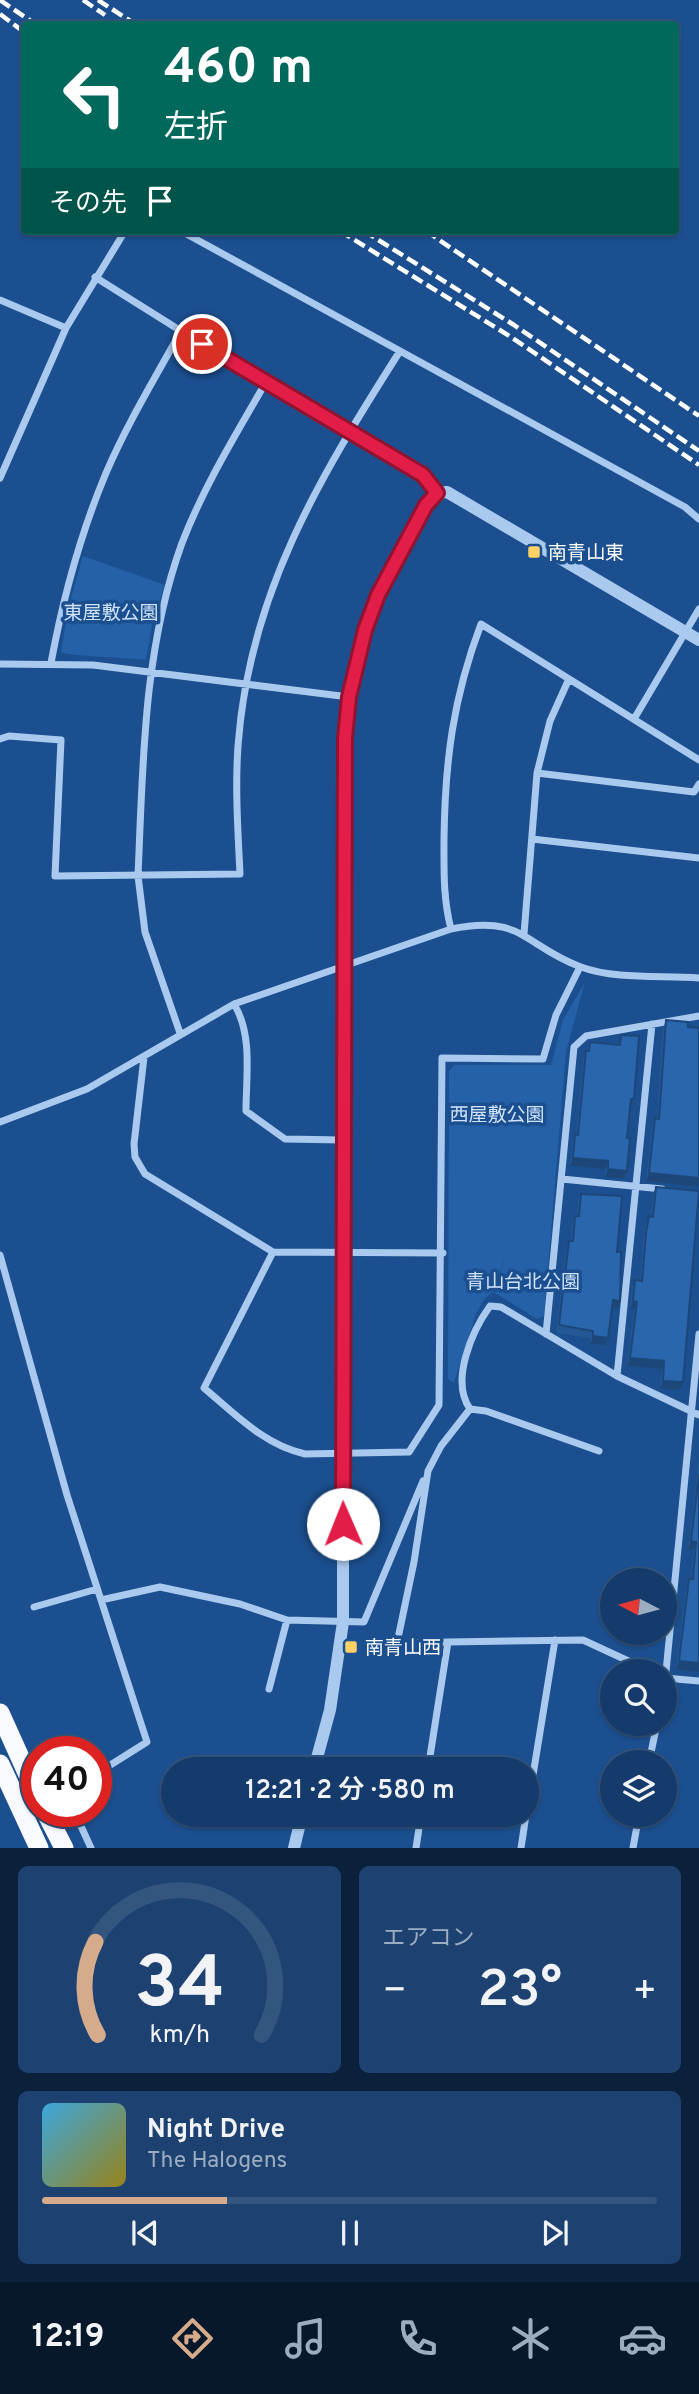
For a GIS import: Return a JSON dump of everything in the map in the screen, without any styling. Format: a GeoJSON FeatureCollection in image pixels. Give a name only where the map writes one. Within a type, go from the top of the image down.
{"type":"FeatureCollection","features":[{"type":"Feature","properties":{"kind":"highway"},"geometry":{"type":"LineString","coordinates":[[0,1713],[21,1760]]}},
{"type":"Feature","properties":{"kind":"highway"},"geometry":{"type":"LineString","coordinates":[[0,1764],[39,1848]]}},
{"type":"Feature","properties":{"kind":"highway"},"geometry":{"type":"LineString","coordinates":[[53,1827],[64,1848]]}},
{"type":"Feature","properties":{"kind":"street"},"geometry":{"type":"LineString","coordinates":[[0,478],[66,328],[122,235]]}},
{"type":"Feature","properties":{"kind":"street"},"geometry":{"type":"LineString","coordinates":[[188,235],[685,507],[699,519]]}},
{"type":"Feature","properties":{"kind":"street"},"geometry":{"type":"LineString","coordinates":[[95,277],[423,475],[437,493],[455,495],[699,640]]}},
{"type":"Feature","properties":{"kind":"street"},"geometry":{"type":"LineString","coordinates":[[0,300],[66,328]]}},
{"type":"Feature","properties":{"kind":"street"},"geometry":{"type":"LineString","coordinates":[[51,663],[68,582],[92,507],[126,430],[181,331]]}},
{"type":"Feature","properties":{"kind":"street"},"geometry":{"type":"LineString","coordinates":[[0,739],[9,736],[61,740],[55,876],[240,874],[238,746],[254,639],[285,551],[311,497],[400,351]]}},
{"type":"Feature","properties":{"kind":"street"},"geometry":{"type":"LineString","coordinates":[[180,1033],[145,932],[138,876],[151,671],[158,629],[182,544],[220,461],[266,382]]}},
{"type":"Feature","properties":{"kind":"street"},"geometry":{"type":"LineString","coordinates":[[317,1757],[336,1680],[343,1622],[343,770],[349,697],[365,630],[378,595],[426,505],[437,493]]}},
{"type":"Feature","properties":{"kind":"street"},"geometry":{"type":"LineString","coordinates":[[634,719],[699,609]]}},
{"type":"Feature","properties":{"kind":"street"},"geometry":{"type":"LineString","coordinates":[[451,929],[444,889],[448,746],[461,680],[481,624],[568,681],[699,760]]}},
{"type":"Feature","properties":{"kind":"street"},"geometry":{"type":"LineString","coordinates":[[0,664],[51,663],[151,671],[349,697]]}},
{"type":"Feature","properties":{"kind":"street"},"geometry":{"type":"LineString","coordinates":[[524,934],[537,773],[550,721],[568,681]]}},
{"type":"Feature","properties":{"kind":"street"},"geometry":{"type":"LineString","coordinates":[[537,773],[694,792],[699,784]]}},
{"type":"Feature","properties":{"kind":"street"},"geometry":{"type":"LineString","coordinates":[[531,839],[699,858]]}},
{"type":"Feature","properties":{"kind":"street"},"geometry":{"type":"LineString","coordinates":[[0,1122],[87,1089],[234,1004],[451,929],[486,924],[505,926],[580,967],[611,973],[699,978]]}},
{"type":"Feature","properties":{"kind":"street"},"geometry":{"type":"LineString","coordinates":[[273,1252],[204,1388],[259,1434],[282,1447],[305,1454],[409,1452],[439,1405],[443,1253],[442,1059],[543,1059],[556,1015],[580,967]]}},
{"type":"Feature","properties":{"kind":"street"},"geometry":{"type":"LineString","coordinates":[[234,1004],[243,1019],[246,1037],[246,1111],[285,1139],[342,1140]]}},
{"type":"Feature","properties":{"kind":"street"},"geometry":{"type":"LineString","coordinates":[[546,1334],[575,1047],[586,1036],[699,1016]]}},
{"type":"Feature","properties":{"kind":"street"},"geometry":{"type":"LineString","coordinates":[[617,1376],[652,1024]]}},
{"type":"Feature","properties":{"kind":"street"},"geometry":{"type":"LineString","coordinates":[[144,1057],[134,1144],[140,1167],[145,1174],[273,1252],[443,1253]]}},
{"type":"Feature","properties":{"kind":"street"},"geometry":{"type":"LineString","coordinates":[[562,1179],[674,1191]]}},
{"type":"Feature","properties":{"kind":"street"},"geometry":{"type":"LineString","coordinates":[[0,1255],[53,1449],[147,1742],[112,1764]]}},
{"type":"Feature","properties":{"kind":"street"},"geometry":{"type":"LineString","coordinates":[[599,1451],[486,1411],[470,1409],[464,1401],[460,1378],[480,1320],[490,1306],[501,1307],[617,1376],[695,1413]]}},
{"type":"Feature","properties":{"kind":"street"},"geometry":{"type":"LineString","coordinates":[[667,1659],[695,1413],[699,1334]]}},
{"type":"Feature","properties":{"kind":"street"},"geometry":{"type":"LineString","coordinates":[[101,1600],[160,1587],[240,1604],[287,1620],[364,1622],[428,1471],[441,1447],[470,1409]]}},
{"type":"Feature","properties":{"kind":"street"},"geometry":{"type":"LineString","coordinates":[[428,1471],[414,1562],[397,1643],[583,1640],[624,1659]]}},
{"type":"Feature","properties":{"kind":"street"},"geometry":{"type":"LineString","coordinates":[[34,1607],[97,1589]]}},
{"type":"Feature","properties":{"kind":"street"},"geometry":{"type":"LineString","coordinates":[[269,1689],[287,1620]]}},
{"type":"Feature","properties":{"kind":"street"},"geometry":{"type":"LineString","coordinates":[[535,1757],[555,1640]]}},
{"type":"Feature","properties":{"kind":"street"},"geometry":{"type":"LineString","coordinates":[[430,1757],[448,1642]]}},
{"type":"Feature","properties":{"kind":"street"},"geometry":{"type":"LineString","coordinates":[[677,1680],[699,1681]]}},
{"type":"Feature","properties":{"kind":"street"},"geometry":{"type":"LineString","coordinates":[[81,1827],[91,1848]]}},
{"type":"Feature","properties":{"kind":"street"},"geometry":{"type":"LineString","coordinates":[[294,1848],[299,1827]]}},
{"type":"Feature","properties":{"kind":"street"},"geometry":{"type":"LineString","coordinates":[[416,1848],[419,1827]]}},
{"type":"Feature","properties":{"kind":"street"},"geometry":{"type":"LineString","coordinates":[[521,1848],[524,1827]]}},
{"type":"Feature","properties":{"kind":"street"},"geometry":{"type":"LineString","coordinates":[[633,1848],[637,1827]]}},
{"type":"Feature","properties":{"kind":"green space","name":"東屋敷公園"},"geometry":{"type":"Polygon","coordinates":[[[83,556],[165,585],[152,624],[146,660],[61,652],[69,605],[83,556]]]}},
{"type":"Feature","properties":{"kind":"green space","name":"西屋敷公園"},"geometry":{"type":"Polygon","coordinates":[[[585,982],[566,1052],[544,1316],[537,1319],[495,1293],[507,1249],[494,1292],[485,1298],[476,1314],[454,1383],[448,1379],[449,1071],[454,1065],[551,1065],[563,1020],[585,982]]]}},
{"type":"Feature","properties":{"kind":"building"},"geometry":{"type":"Polygon","coordinates":[[[666,1020],[688,1022],[688,1027],[699,1028],[699,1178],[649,1173],[655,1118],[659,1119],[666,1020]]]}},
{"type":"Feature","properties":{"kind":"building"},"geometry":{"type":"Polygon","coordinates":[[[621,1035],[639,1036],[634,1099],[631,1099],[627,1138],[630,1138],[627,1171],[608,1169],[608,1161],[573,1158],[575,1134],[578,1135],[586,1051],[589,1051],[590,1042],[620,1045],[621,1035]]]}},
{"type":"Feature","properties":{"kind":"building"},"geometry":{"type":"Polygon","coordinates":[[[656,1187],[699,1191],[683,1382],[663,1381],[664,1361],[630,1358],[637,1302],[633,1301],[635,1280],[642,1281],[646,1233],[649,1216],[653,1217],[656,1187]]]}},
{"type":"Feature","properties":{"kind":"building"},"geometry":{"type":"Polygon","coordinates":[[[581,1194],[622,1196],[617,1252],[621,1252],[620,1301],[613,1300],[608,1338],[593,1336],[593,1331],[559,1325],[569,1241],[573,1241],[575,1216],[579,1216],[581,1194]]]}},
{"type":"Feature","properties":{"kind":"building"},"geometry":{"type":"Polygon","coordinates":[[[699,1474],[699,1663],[679,1661],[689,1579],[693,1579],[696,1542],[691,1541],[699,1474]]]}},
{"type":"Feature","properties":{"kind":"railway"},"geometry":{"type":"LineString","coordinates":[[0,0],[31,21]]}},
{"type":"Feature","properties":{"kind":"railway"},"geometry":{"type":"LineString","coordinates":[[83,0],[105,15]]}},
{"type":"Feature","properties":{"kind":"railway"},"geometry":{"type":"LineString","coordinates":[[98,0],[130,21]]}},
{"type":"Feature","properties":{"kind":"railway"},"geometry":{"type":"LineString","coordinates":[[0,14],[21,30]]}},
{"type":"Feature","properties":{"kind":"railway"},"geometry":{"type":"LineString","coordinates":[[346,235],[511,337],[699,465]]}},
{"type":"Feature","properties":{"kind":"railway"},"geometry":{"type":"LineString","coordinates":[[370,235],[514,325],[699,451]]}},
{"type":"Feature","properties":{"kind":"railway"},"geometry":{"type":"LineString","coordinates":[[432,235],[699,416]]}},
{"type":"Feature","properties":{"kind":"place","name":"南青山東"},"geometry":{"type":"Point","coordinates":[534,552]}},
{"type":"Feature","properties":{"kind":"place","name":"南青山西"},"geometry":{"type":"Point","coordinates":[351,1647]}},
{"type":"Feature","properties":{"kind":"route"},"geometry":{"type":"LineString","coordinates":[[202,344],[423,475],[437,493],[426,505],[378,595],[356,660],[345,738],[342,966],[343,1524]]}},
{"type":"Feature","properties":{"kind":"park label","name":"青山台北公園"},"geometry":{"type":"Point","coordinates":[523,1281]}}]}
